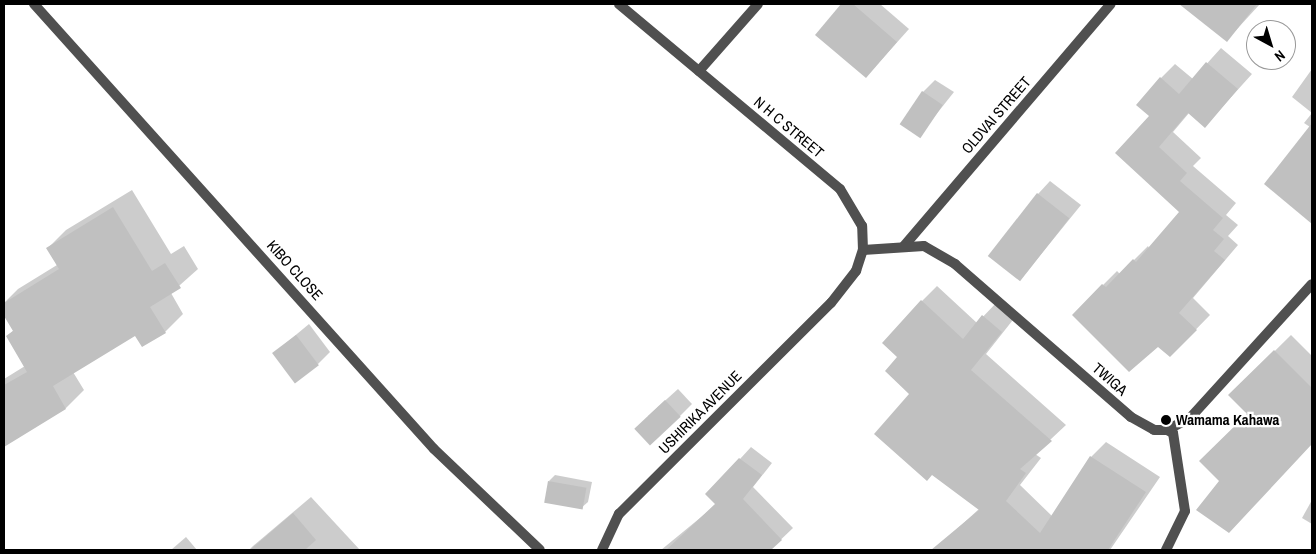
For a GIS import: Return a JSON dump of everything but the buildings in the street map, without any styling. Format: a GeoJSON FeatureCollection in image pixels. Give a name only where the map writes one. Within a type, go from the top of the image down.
{"type":"FeatureCollection","features":[{"type":"Feature","properties":{"kind":"street","name":"KIBO CLOSE"},"geometry":{"type":"LineString","coordinates":[[34,4],[434,449],[540,550]]}},
{"type":"Feature","properties":{"kind":"street","name":"N H C STREET"},"geometry":{"type":"LineString","coordinates":[[619,4],[840,189],[862,226],[863,250],[856,271],[831,303]]}},
{"type":"Feature","properties":{"kind":"street"},"geometry":{"type":"LineString","coordinates":[[699,71],[758,4]]}},
{"type":"Feature","properties":{"kind":"street","name":"OLDVAI STREET"},"geometry":{"type":"LineString","coordinates":[[904,246],[1110,4]]}},
{"type":"Feature","properties":{"kind":"street","name":"TWIGA"},"geometry":{"type":"LineString","coordinates":[[863,250],[924,246],[955,264],[1141,426],[1167,430]]}},
{"type":"Feature","properties":{"kind":"street"},"geometry":{"type":"LineString","coordinates":[[1167,430],[1190,418],[1312,284]]}},
{"type":"Feature","properties":{"kind":"street","name":"USHIRIKA AVENUE"},"geometry":{"type":"LineString","coordinates":[[602,550],[619,514],[831,303]]}},
{"type":"Feature","properties":{"kind":"street"},"geometry":{"type":"LineString","coordinates":[[1166,550],[1185,511],[1173,433],[1167,430]]}},
{"type":"Feature","properties":{"kind":"place","name":"Wamama Kahawa"},"geometry":{"type":"Point","coordinates":[1166,420]}}]}
